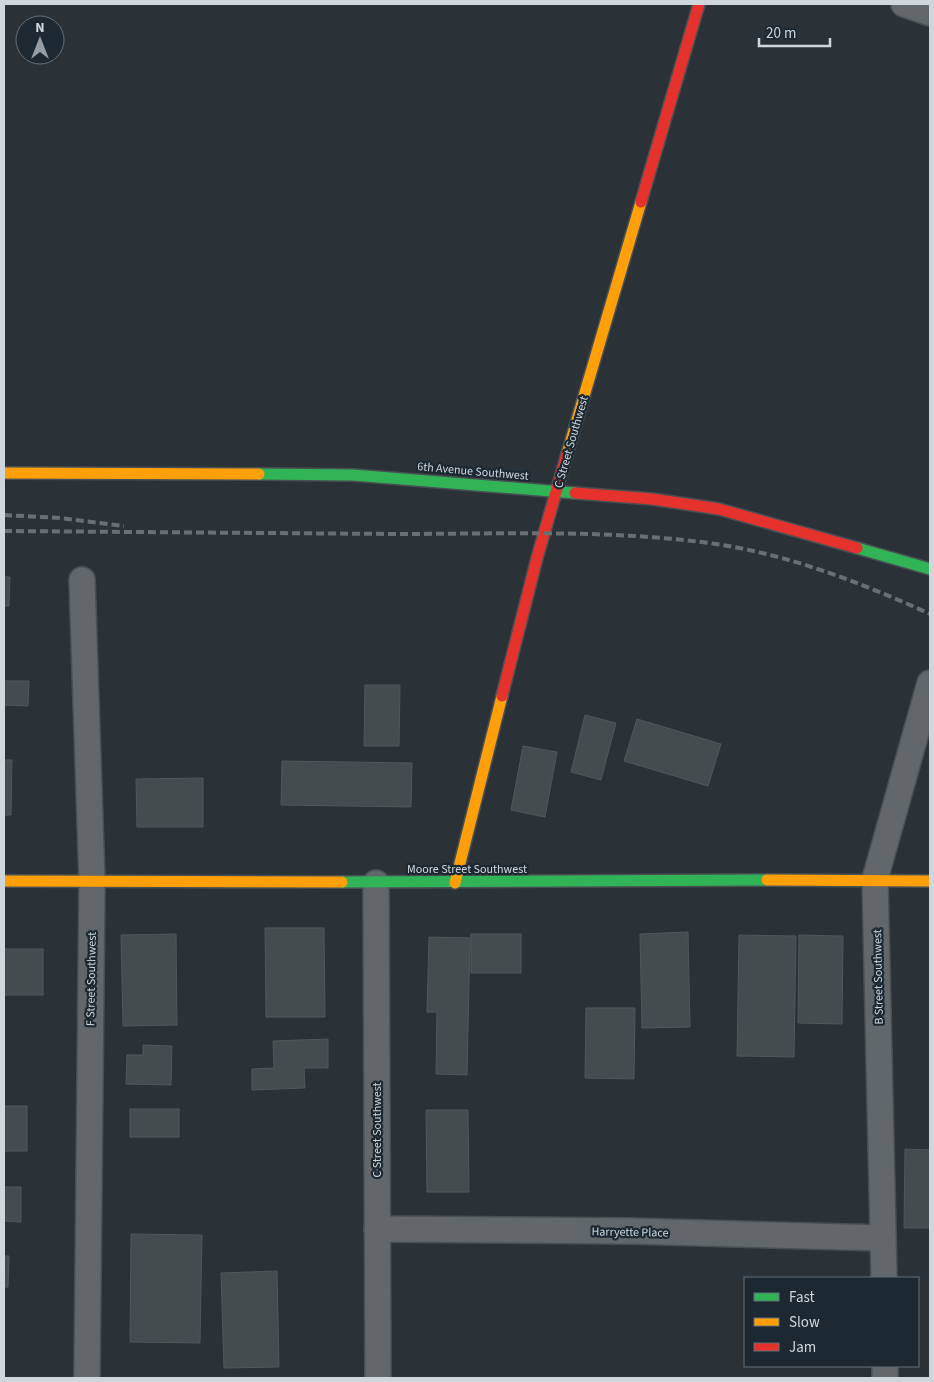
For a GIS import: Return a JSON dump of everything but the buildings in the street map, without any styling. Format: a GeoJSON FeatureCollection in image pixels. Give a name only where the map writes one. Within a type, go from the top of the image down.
{"type":"FeatureCollection","features":[{"type":"Feature","properties":{"kind":"street","name":"C Street Southwest"},"geometry":{"type":"LineString","coordinates":[[455,883],[537,558],[699,4]]}},
{"type":"Feature","properties":{"kind":"street"},"geometry":{"type":"LineString","coordinates":[[904,4],[930,12]]}},
{"type":"Feature","properties":{"kind":"street","name":"6th Avenue Southwest"},"geometry":{"type":"LineString","coordinates":[[4,474],[353,475],[652,499],[719,509],[930,569]]}},
{"type":"Feature","properties":{"kind":"street","name":"F Street Southwest"},"geometry":{"type":"LineString","coordinates":[[82,580],[92,881],[87,1378]]}},
{"type":"Feature","properties":{"kind":"street","name":"B Street Southwest"},"geometry":{"type":"LineString","coordinates":[[884,1277],[875,879],[930,683]]}},
{"type":"Feature","properties":{"kind":"street","name":"Moore Street Southwest"},"geometry":{"type":"LineString","coordinates":[[4,881],[376,883],[875,879],[930,881]]}},
{"type":"Feature","properties":{"kind":"street","name":"C Street Southwest"},"geometry":{"type":"LineString","coordinates":[[376,883],[378,1378]]}},
{"type":"Feature","properties":{"kind":"street","name":"Harryette Place"},"geometry":{"type":"LineString","coordinates":[[377,1229],[630,1231],[883,1238]]}},
{"type":"Feature","properties":{"kind":"railway"},"geometry":{"type":"LineString","coordinates":[[4,515],[60,518],[124,526]]}},
{"type":"Feature","properties":{"kind":"railway"},"geometry":{"type":"LineString","coordinates":[[4,531],[395,534],[556,533],[676,539],[716,544],[771,555],[852,581],[930,614]]}},
{"type":"Feature","properties":{"kind":"traffic: fast"},"geometry":{"type":"LineString","coordinates":[[259,474],[353,475],[575,493]]}},
{"type":"Feature","properties":{"kind":"traffic: fast"},"geometry":{"type":"LineString","coordinates":[[857,548],[930,569]]}},
{"type":"Feature","properties":{"kind":"traffic: fast"},"geometry":{"type":"LineString","coordinates":[[342,882],[767,880]]}},
{"type":"Feature","properties":{"kind":"traffic: slow"},"geometry":{"type":"LineString","coordinates":[[567,454],[641,202]]}},
{"type":"Feature","properties":{"kind":"traffic: slow"},"geometry":{"type":"LineString","coordinates":[[4,473],[259,474]]}},
{"type":"Feature","properties":{"kind":"traffic: slow"},"geometry":{"type":"LineString","coordinates":[[455,883],[502,696]]}},
{"type":"Feature","properties":{"kind":"traffic: slow"},"geometry":{"type":"LineString","coordinates":[[767,880],[930,881]]}},
{"type":"Feature","properties":{"kind":"traffic: slow"},"geometry":{"type":"LineString","coordinates":[[4,881],[342,882]]}},
{"type":"Feature","properties":{"kind":"traffic: jam"},"geometry":{"type":"LineString","coordinates":[[641,202],[699,4]]}},
{"type":"Feature","properties":{"kind":"traffic: jam"},"geometry":{"type":"LineString","coordinates":[[502,696],[537,558],[567,454]]}},
{"type":"Feature","properties":{"kind":"traffic: jam"},"geometry":{"type":"LineString","coordinates":[[575,493],[652,499],[719,509],[857,548]]}}]}
